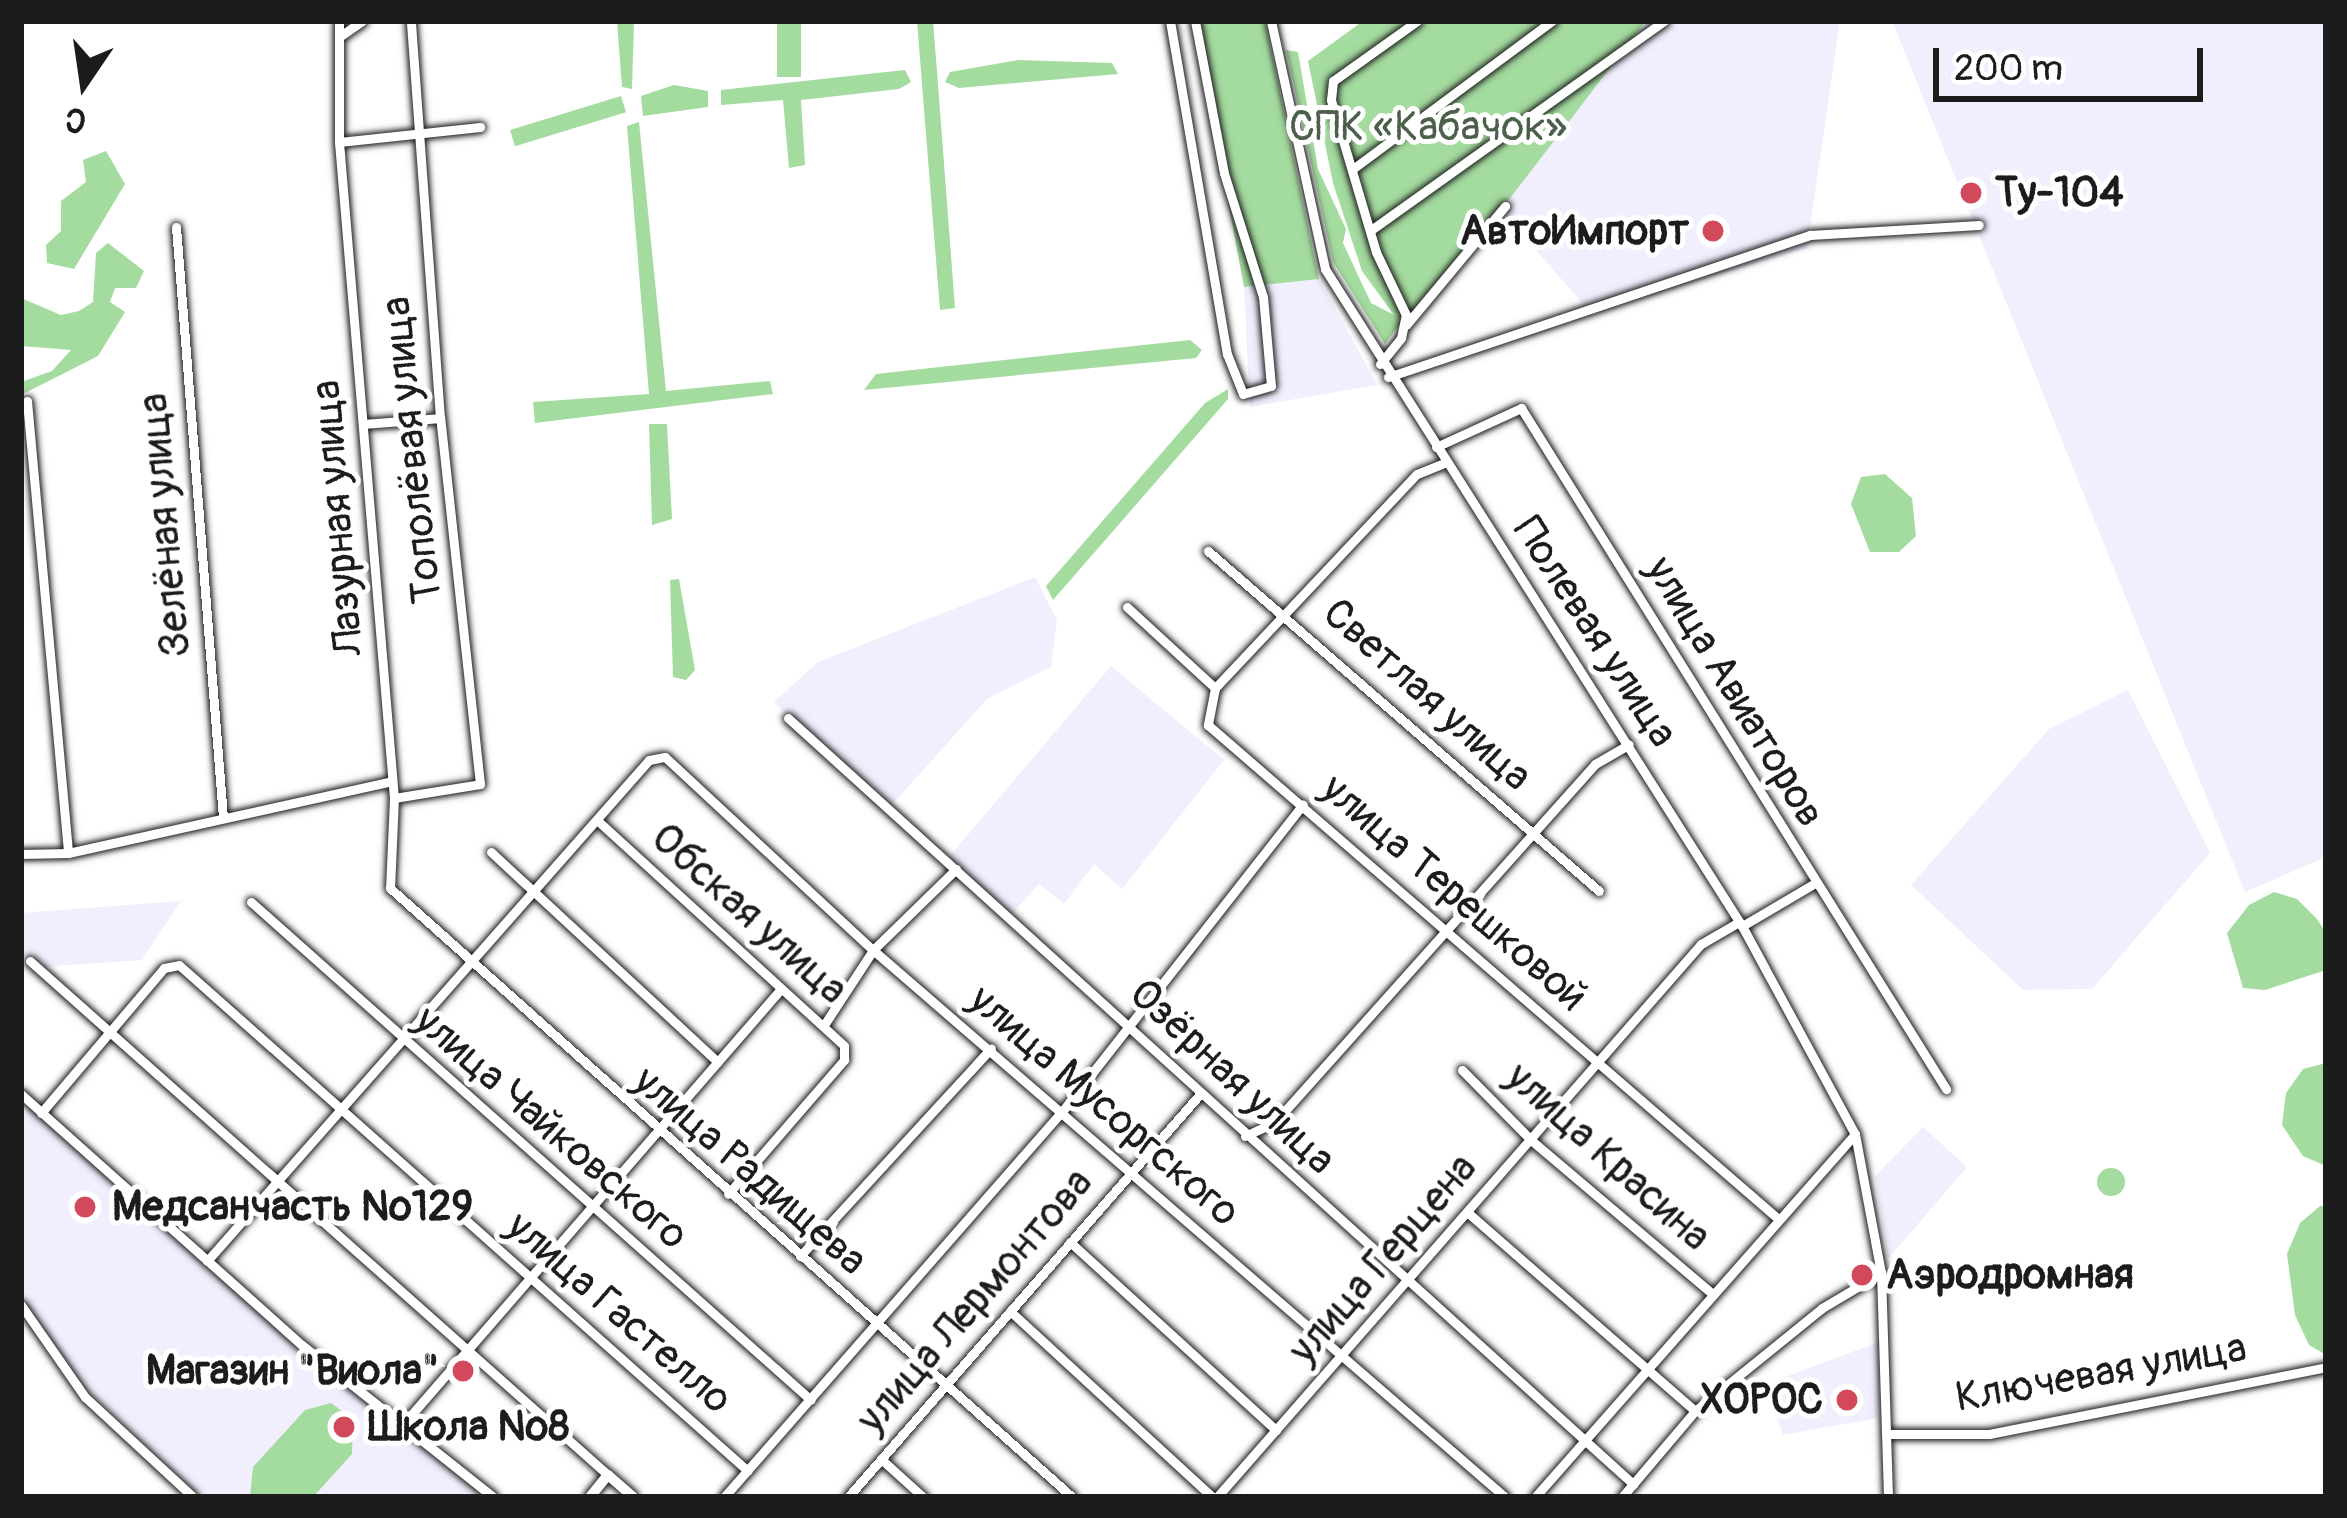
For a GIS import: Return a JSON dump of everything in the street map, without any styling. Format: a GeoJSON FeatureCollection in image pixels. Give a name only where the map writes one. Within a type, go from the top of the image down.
{"type":"FeatureCollection","features":[{"type":"Feature","properties":{"kind":"street","name":"Лазурная улица"},"geometry":{"type":"LineString","coordinates":[[339,21],[339,142],[394,798],[390,888]]}},
{"type":"Feature","properties":{"kind":"street"},"geometry":{"type":"LineString","coordinates":[[339,37],[362,21]]}},
{"type":"Feature","properties":{"kind":"street","name":"Тополёвая улица"},"geometry":{"type":"LineString","coordinates":[[394,798],[480,784],[440,418],[411,21]]}},
{"type":"Feature","properties":{"kind":"street"},"geometry":{"type":"LineString","coordinates":[[1170,21],[1227,354],[1243,394],[1271,386],[1263,297],[1224,173],[1195,21]]}},
{"type":"Feature","properties":{"kind":"street","name":"Полевая улица"},"geometry":{"type":"LineString","coordinates":[[1271,21],[1325,269],[1388,377],[1741,924],[1855,1134],[1881,1274],[1888,1497]]}},
{"type":"Feature","properties":{"kind":"street"},"geometry":{"type":"LineString","coordinates":[[1406,326],[1330,100],[1333,81],[1417,21]]}},
{"type":"Feature","properties":{"kind":"street"},"geometry":{"type":"LineString","coordinates":[[1354,168],[1552,21]]}},
{"type":"Feature","properties":{"kind":"street"},"geometry":{"type":"LineString","coordinates":[[1371,230],[1664,21]]}},
{"type":"Feature","properties":{"kind":"street"},"geometry":{"type":"LineString","coordinates":[[339,142],[480,128]]}},
{"type":"Feature","properties":{"kind":"street"},"geometry":{"type":"LineString","coordinates":[[1380,364],[1505,206]]}},
{"type":"Feature","properties":{"kind":"street"},"geometry":{"type":"LineString","coordinates":[[1388,377],[1810,236],[1979,225]]}},
{"type":"Feature","properties":{"kind":"street","name":"Зелёная улица"},"geometry":{"type":"LineString","coordinates":[[176,227],[223,818]]}},
{"type":"Feature","properties":{"kind":"street"},"geometry":{"type":"LineString","coordinates":[[27,401],[68,854]]}},
{"type":"Feature","properties":{"kind":"street","name":"улица Авиаторов"},"geometry":{"type":"LineString","coordinates":[[1436,447],[1521,408],[1812,885],[1946,1089]]}},
{"type":"Feature","properties":{"kind":"street"},"geometry":{"type":"LineString","coordinates":[[364,424],[440,418]]}},
{"type":"Feature","properties":{"kind":"street"},"geometry":{"type":"LineString","coordinates":[[1127,607],[1215,688],[1417,474],[1445,463]]}},
{"type":"Feature","properties":{"kind":"street","name":"Светлая улица"},"geometry":{"type":"LineString","coordinates":[[1208,551],[1284,611],[1599,891]]}},
{"type":"Feature","properties":{"kind":"street","name":"улица Терешковой"},"geometry":{"type":"LineString","coordinates":[[1215,688],[1208,725],[1776,1217]]}},
{"type":"Feature","properties":{"kind":"street","name":"Озёрная улица"},"geometry":{"type":"LineString","coordinates":[[788,718],[1633,1484]]}},
{"type":"Feature","properties":{"kind":"street"},"geometry":{"type":"LineString","coordinates":[[1245,1136],[1275,1122],[1442,929],[1595,764],[1629,744]]}},
{"type":"Feature","properties":{"kind":"street","name":"улица Мусоргского"},"geometry":{"type":"LineString","coordinates":[[598,821],[649,760],[665,757],[873,950],[1064,1109],[1341,1359],[1505,1497]]}},
{"type":"Feature","properties":{"kind":"street"},"geometry":{"type":"LineString","coordinates":[[21,854],[68,854],[392,781]]}},
{"type":"Feature","properties":{"kind":"street"},"geometry":{"type":"LineString","coordinates":[[724,1497],[877,1328],[1064,1109],[1303,804]]}},
{"type":"Feature","properties":{"kind":"street"},"geometry":{"type":"LineString","coordinates":[[207,1261],[598,821]]}},
{"type":"Feature","properties":{"kind":"street","name":"Обская улица"},"geometry":{"type":"LineString","coordinates":[[598,821],[844,1046],[844,1060],[728,1194]]}},
{"type":"Feature","properties":{"kind":"street"},"geometry":{"type":"LineString","coordinates":[[490,852],[718,1062]]}},
{"type":"Feature","properties":{"kind":"street"},"geometry":{"type":"LineString","coordinates":[[824,1025],[873,950],[956,869]]}},
{"type":"Feature","properties":{"kind":"street","name":"улица Герцена"},"geometry":{"type":"LineString","coordinates":[[1214,1497],[1341,1359],[1701,944],[1812,885]]}},
{"type":"Feature","properties":{"kind":"street","name":"улица Радищева"},"geometry":{"type":"LineString","coordinates":[[390,888],[468,965],[1072,1497]]}},
{"type":"Feature","properties":{"kind":"street","name":"улица Чайковского"},"geometry":{"type":"LineString","coordinates":[[251,902],[811,1400]]}},
{"type":"Feature","properties":{"kind":"street"},"geometry":{"type":"LineString","coordinates":[[30,961],[633,1497]]}},
{"type":"Feature","properties":{"kind":"street","name":"улица Гастелло"},"geometry":{"type":"LineString","coordinates":[[110,1032],[164,968],[179,965],[748,1471]]}},
{"type":"Feature","properties":{"kind":"street"},"geometry":{"type":"LineString","coordinates":[[405,1422],[780,990]]}},
{"type":"Feature","properties":{"kind":"street"},"geometry":{"type":"LineString","coordinates":[[41,1113],[110,1032]]}},
{"type":"Feature","properties":{"kind":"street"},"geometry":{"type":"LineString","coordinates":[[800,1256],[991,1048]]}},
{"type":"Feature","properties":{"kind":"street","name":"улица Красина"},"geometry":{"type":"LineString","coordinates":[[1462,1070],[1531,1140],[1710,1292]]}},
{"type":"Feature","properties":{"kind":"street"},"geometry":{"type":"LineString","coordinates":[[21,1094],[207,1261],[493,1497]]}},
{"type":"Feature","properties":{"kind":"street","name":"улица Лермонтова"},"geometry":{"type":"LineString","coordinates":[[848,1497],[1200,1094]]}},
{"type":"Feature","properties":{"kind":"street"},"geometry":{"type":"LineString","coordinates":[[1535,1497],[1776,1217],[1855,1134]]}},
{"type":"Feature","properties":{"kind":"street"},"geometry":{"type":"LineString","coordinates":[[1468,1213],[1695,1411]]}},
{"type":"Feature","properties":{"kind":"street"},"geometry":{"type":"LineString","coordinates":[[1070,1242],[1276,1430]]}},
{"type":"Feature","properties":{"kind":"street"},"geometry":{"type":"LineString","coordinates":[[1622,1497],[1695,1411],[1822,1308],[1881,1274]]}},
{"type":"Feature","properties":{"kind":"street"},"geometry":{"type":"LineString","coordinates":[[21,1305],[85,1397],[193,1497]]}},
{"type":"Feature","properties":{"kind":"street"},"geometry":{"type":"LineString","coordinates":[[1010,1311],[1214,1497]]}},
{"type":"Feature","properties":{"kind":"street","name":"Ключевая улица"},"geometry":{"type":"LineString","coordinates":[[1886,1433],[1990,1433],[2326,1367]]}},
{"type":"Feature","properties":{"kind":"street"},"geometry":{"type":"LineString","coordinates":[[881,1459],[923,1497]]}},
{"type":"Feature","properties":{"kind":"street"},"geometry":{"type":"LineString","coordinates":[[590,1497],[608,1475]]}},
{"type":"Feature","properties":{"kind":"shaded area"},"geometry":{"type":"Polygon","coordinates":[[[1646,21],[1840,21],[1807,248],[1592,314],[1498,207],[1646,21]]]}},
{"type":"Feature","properties":{"kind":"shaded area"},"geometry":{"type":"Polygon","coordinates":[[[1892,21],[2326,21],[2326,857],[2245,892],[1892,21]]]}},
{"type":"Feature","properties":{"kind":"shaded area"},"geometry":{"type":"Polygon","coordinates":[[[1319,279],[1377,385],[1250,407],[1244,287],[1319,279]]]}},
{"type":"Feature","properties":{"kind":"shaded area"},"geometry":{"type":"Polygon","coordinates":[[[1035,577],[1057,620],[1051,667],[987,699],[890,807],[774,702],[818,662],[1035,577]]]}},
{"type":"Feature","properties":{"kind":"shaded area"},"geometry":{"type":"Polygon","coordinates":[[[1111,666],[1224,760],[1122,889],[1094,864],[1064,904],[1039,884],[1011,915],[948,858],[1111,666]]]}},
{"type":"Feature","properties":{"kind":"shaded area"},"geometry":{"type":"Polygon","coordinates":[[[2128,690],[2210,853],[2092,989],[2023,990],[1911,885],[2049,729],[2128,690]]]}},
{"type":"Feature","properties":{"kind":"shaded area"},"geometry":{"type":"Polygon","coordinates":[[[181,901],[142,960],[41,967],[21,953],[21,913],[181,901]]]}},
{"type":"Feature","properties":{"kind":"shaded area"},"geometry":{"type":"Polygon","coordinates":[[[31,1107],[487,1497],[202,1497],[72,1375],[21,1298],[21,1116],[31,1107]]]}},
{"type":"Feature","properties":{"kind":"shaded area"},"geometry":{"type":"Polygon","coordinates":[[[1923,1127],[1967,1167],[1888,1259],[1875,1176],[1923,1127]]]}},
{"type":"Feature","properties":{"kind":"shaded area"},"geometry":{"type":"Polygon","coordinates":[[[1879,1342],[1878,1418],[1783,1435],[1766,1384],[1879,1342]]]}},
{"type":"Feature","properties":{"kind":"green space"},"geometry":{"type":"Polygon","coordinates":[[[617,21],[634,21],[632,89],[622,87],[617,21]]]}},
{"type":"Feature","properties":{"kind":"green space"},"geometry":{"type":"Polygon","coordinates":[[[777,21],[801,21],[801,77],[777,77],[777,21]]]}},
{"type":"Feature","properties":{"kind":"green space"},"geometry":{"type":"Polygon","coordinates":[[[917,21],[933,21],[955,308],[940,310],[917,21]]]}},
{"type":"Feature","properties":{"kind":"green space"},"geometry":{"type":"Polygon","coordinates":[[[1194,21],[1265,21],[1319,279],[1244,287],[1194,21]]]}},
{"type":"Feature","properties":{"kind":"green space","name":"СПК «Кабачок»"},"geometry":{"type":"Polygon","coordinates":[[[1363,21],[1646,21],[1408,331],[1401,322],[1385,344],[1333,262],[1286,50],[1298,52],[1318,169],[1346,229],[1343,243],[1371,303],[1394,315],[1362,271],[1333,183],[1308,61],[1363,21]]]}},
{"type":"Feature","properties":{"kind":"green space"},"geometry":{"type":"Polygon","coordinates":[[[1018,60],[1112,63],[1118,74],[959,88],[945,82],[950,72],[1018,60]]]}},
{"type":"Feature","properties":{"kind":"green space"},"geometry":{"type":"Polygon","coordinates":[[[905,70],[911,82],[899,89],[801,100],[805,165],[789,168],[783,100],[721,105],[721,90],[905,70]]]}},
{"type":"Feature","properties":{"kind":"green space"},"geometry":{"type":"Polygon","coordinates":[[[674,85],[708,91],[708,107],[643,116],[641,96],[674,85]]]}},
{"type":"Feature","properties":{"kind":"green space"},"geometry":{"type":"Polygon","coordinates":[[[621,96],[626,112],[515,146],[510,130],[621,96]]]}},
{"type":"Feature","properties":{"kind":"green space"},"geometry":{"type":"Polygon","coordinates":[[[639,122],[666,391],[770,381],[773,394],[535,423],[533,402],[649,394],[627,126],[639,122]]]}},
{"type":"Feature","properties":{"kind":"green space"},"geometry":{"type":"Polygon","coordinates":[[[106,151],[125,184],[74,269],[47,263],[46,245],[61,231],[61,201],[86,182],[83,160],[106,151]]]}},
{"type":"Feature","properties":{"kind":"green space"},"geometry":{"type":"Polygon","coordinates":[[[108,243],[144,271],[136,288],[115,288],[110,302],[125,312],[98,356],[21,395],[21,382],[52,371],[71,350],[21,346],[21,298],[61,315],[79,311],[93,302],[96,253],[108,243]]]}},
{"type":"Feature","properties":{"kind":"green space"},"geometry":{"type":"Polygon","coordinates":[[[1190,340],[1202,350],[1196,358],[864,390],[876,374],[1190,340]]]}},
{"type":"Feature","properties":{"kind":"green space"},"geometry":{"type":"Polygon","coordinates":[[[1228,389],[1228,399],[1053,600],[1046,586],[1205,403],[1228,389]]]}},
{"type":"Feature","properties":{"kind":"green space"},"geometry":{"type":"Polygon","coordinates":[[[649,424],[667,424],[672,519],[652,525],[649,424]]]}},
{"type":"Feature","properties":{"kind":"green space"},"geometry":{"type":"Polygon","coordinates":[[[1885,474],[1912,498],[1916,536],[1899,552],[1870,552],[1851,504],[1861,477],[1885,474]]]}},
{"type":"Feature","properties":{"kind":"green space"},"geometry":{"type":"Polygon","coordinates":[[[679,579],[695,670],[686,680],[673,677],[670,580],[679,579]]]}},
{"type":"Feature","properties":{"kind":"green space"},"geometry":{"type":"Polygon","coordinates":[[[2274,892],[2297,899],[2317,919],[2326,933],[2326,970],[2265,990],[2243,988],[2227,933],[2249,905],[2274,892]]]}},
{"type":"Feature","properties":{"kind":"green space"},"geometry":{"type":"Polygon","coordinates":[[[2326,1063],[2326,1166],[2303,1156],[2282,1125],[2286,1093],[2303,1069],[2326,1063]]]}},
{"type":"Feature","properties":{"kind":"green space"},"geometry":{"type":"Polygon","coordinates":[[[2111,1168],[2121,1172],[2125,1182],[2121,1192],[2111,1196],[2101,1192],[2097,1182],[2101,1172],[2111,1168]]]}},
{"type":"Feature","properties":{"kind":"green space"},"geometry":{"type":"Polygon","coordinates":[[[2326,1206],[2326,1355],[2309,1345],[2295,1315],[2287,1254],[2300,1223],[2326,1206]]]}},
{"type":"Feature","properties":{"kind":"green space"},"geometry":{"type":"Polygon","coordinates":[[[331,1403],[353,1419],[352,1454],[313,1497],[250,1497],[253,1467],[305,1410],[331,1403]]]}},
{"type":"Feature","properties":{"kind":"place","name":"Ту-104"},"geometry":{"type":"Point","coordinates":[1971,193]}},
{"type":"Feature","properties":{"kind":"place","name":"АвтоИмпорт"},"geometry":{"type":"Point","coordinates":[1713,231]}},
{"type":"Feature","properties":{"kind":"place","name":"Медсанчасть №129"},"geometry":{"type":"Point","coordinates":[85,1207]}},
{"type":"Feature","properties":{"kind":"place","name":"Аэродромная"},"geometry":{"type":"Point","coordinates":[1862,1275]}},
{"type":"Feature","properties":{"kind":"place","name":"Магазин \"Виола\""},"geometry":{"type":"Point","coordinates":[463,1371]}},
{"type":"Feature","properties":{"kind":"place","name":"ХОРОС"},"geometry":{"type":"Point","coordinates":[1847,1400]}},
{"type":"Feature","properties":{"kind":"place","name":"Школа №8"},"geometry":{"type":"Point","coordinates":[344,1427]}}]}
